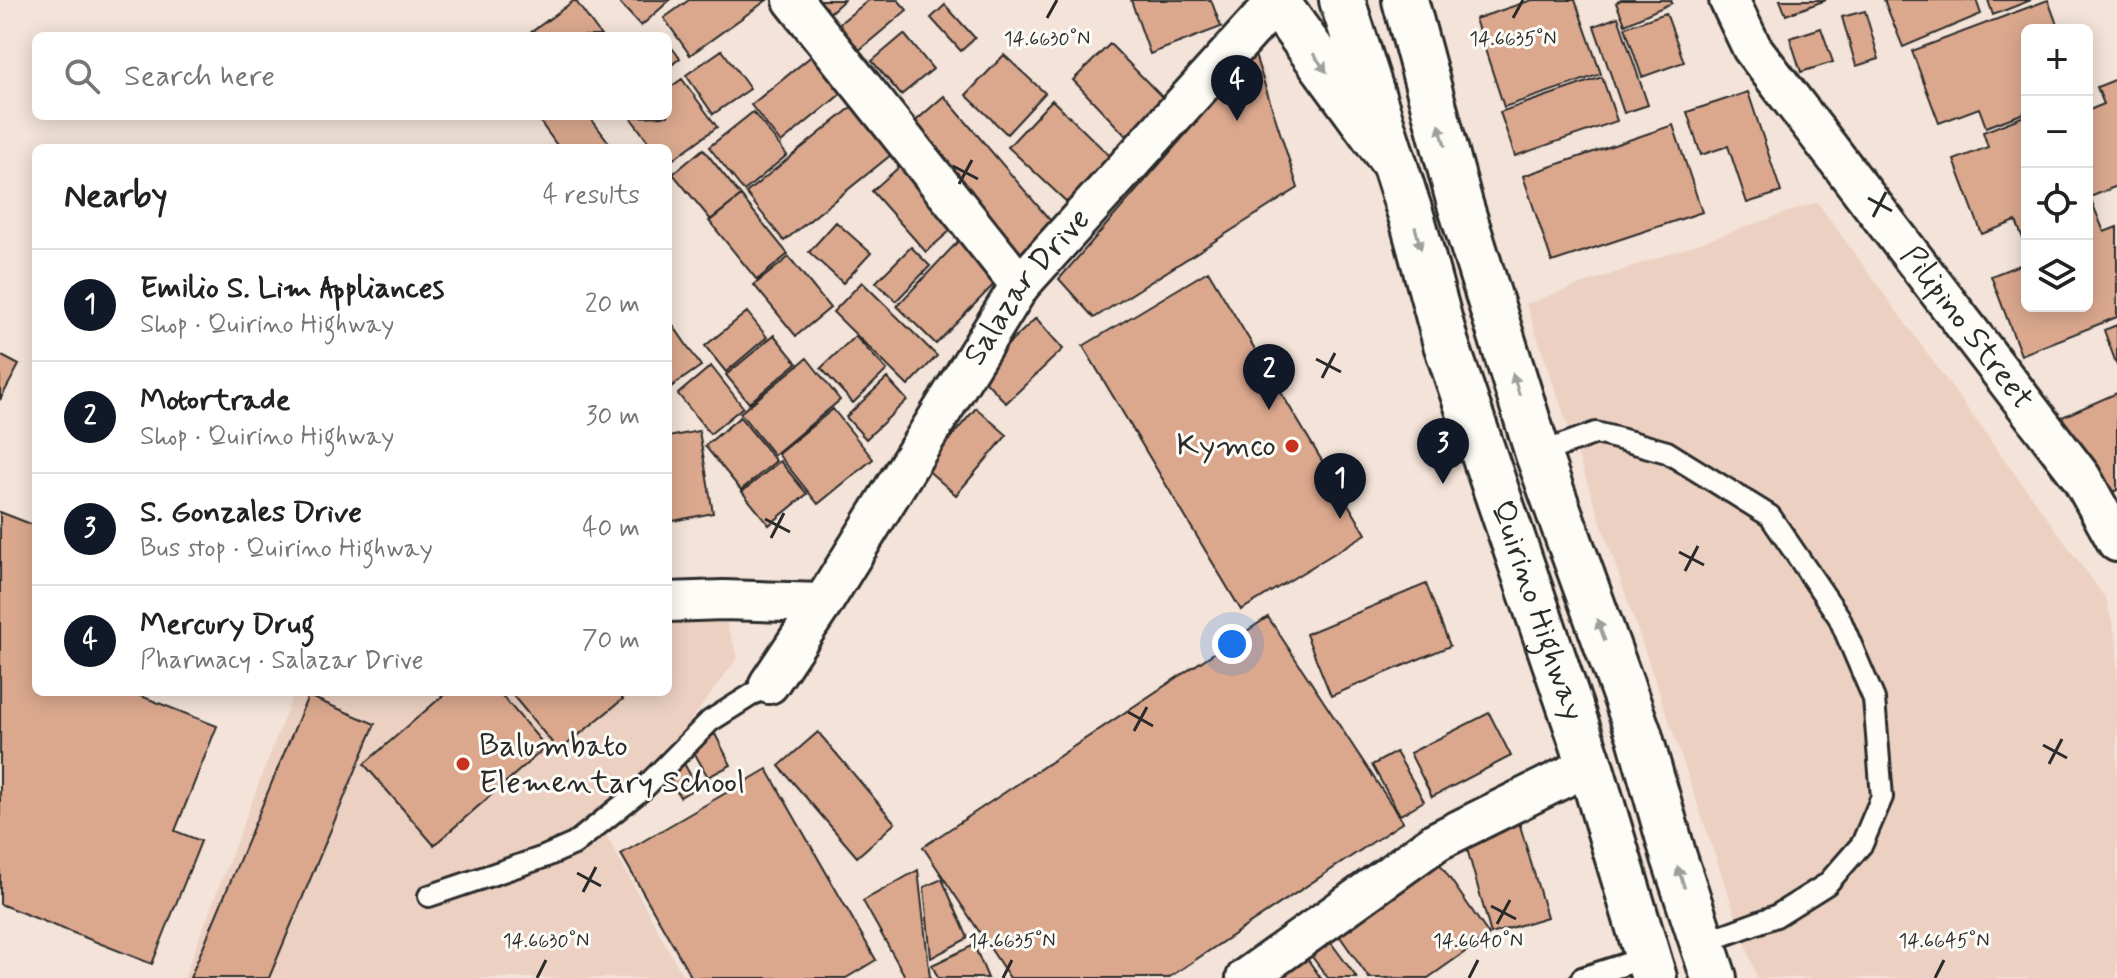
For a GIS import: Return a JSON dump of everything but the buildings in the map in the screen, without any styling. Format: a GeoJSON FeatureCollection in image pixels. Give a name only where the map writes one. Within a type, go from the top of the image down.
{"type":"FeatureCollection","features":[{"type":"Feature","properties":{"kind":"main road"},"geometry":{"type":"LineString","coordinates":[[1342,0],[1394,163]]}},
{"type":"Feature","properties":{"kind":"main road","name":"Quirino Highway"},"geometry":{"type":"LineString","coordinates":[[1275,1],[1394,163],[1446,344],[1590,765],[1651,968]]}},
{"type":"Feature","properties":{"kind":"main road","name":"Quirino Highway"},"geometry":{"type":"LineString","coordinates":[[1406,1],[1460,204],[1538,454],[1639,734],[1708,961]]}},
{"type":"Feature","properties":{"kind":"street"},"geometry":{"type":"LineString","coordinates":[[793,0],[1020,285]]}},
{"type":"Feature","properties":{"kind":"street","name":"Pilipino Street"},"geometry":{"type":"LineString","coordinates":[[1729,0],[1752,48],[2081,477],[2117,542]]}},
{"type":"Feature","properties":{"kind":"street","name":"Salazar Drive"},"geometry":{"type":"LineString","coordinates":[[769,684],[823,603],[1020,285],[1275,1]]}},
{"type":"Feature","properties":{"kind":"street"},"geometry":{"type":"LineString","coordinates":[[672,602],[823,603]]}},
{"type":"Feature","properties":{"kind":"street"},"geometry":{"type":"LineString","coordinates":[[1246,978],[1437,841],[1590,765]]}},
{"type":"Feature","properties":{"kind":"lane"},"geometry":{"type":"LineString","coordinates":[[1538,454],[1596,433],[1620,439],[1667,452],[1770,516],[1839,617],[1874,699],[1882,797],[1862,844],[1827,884],[1708,961]]}},
{"type":"Feature","properties":{"kind":"lane"},"geometry":{"type":"LineString","coordinates":[[429,896],[574,844],[645,787],[710,721],[769,684]]}},
{"type":"Feature","properties":{"kind":"lane"},"geometry":{"type":"LineString","coordinates":[[1582,978],[1651,968]]}},
{"type":"Feature","properties":{"kind":"shaded area"},"geometry":{"type":"Polygon","coordinates":[[[1817,202],[2106,599],[2117,641],[2117,978],[1757,978],[1526,304],[1817,202]]]}},
{"type":"Feature","properties":{"kind":"shaded area","name":"Balumbato Elementary School"},"geometry":{"type":"Polygon","coordinates":[[[723,613],[738,657],[606,835],[684,978],[184,978],[292,696],[672,696],[672,619],[723,613]]]}},
{"type":"Feature","properties":{"kind":"place","name":"Mercury Drug"},"geometry":{"type":"Point","coordinates":[1237,121]}},
{"type":"Feature","properties":{"kind":"place","name":"Motortrade"},"geometry":{"type":"Point","coordinates":[1269,410]}},
{"type":"Feature","properties":{"kind":"place","name":"Kymco"},"geometry":{"type":"Point","coordinates":[1292,446]}},
{"type":"Feature","properties":{"kind":"place","name":"S. Gonzales Drive"},"geometry":{"type":"Point","coordinates":[1443,484]}},
{"type":"Feature","properties":{"kind":"place","name":"Emilio S. Lim Appliances"},"geometry":{"type":"Point","coordinates":[1340,519]}},
{"type":"Feature","properties":{"kind":"place","name":"Balumbato Elementary School"},"geometry":{"type":"Point","coordinates":[463,764]}}]}
